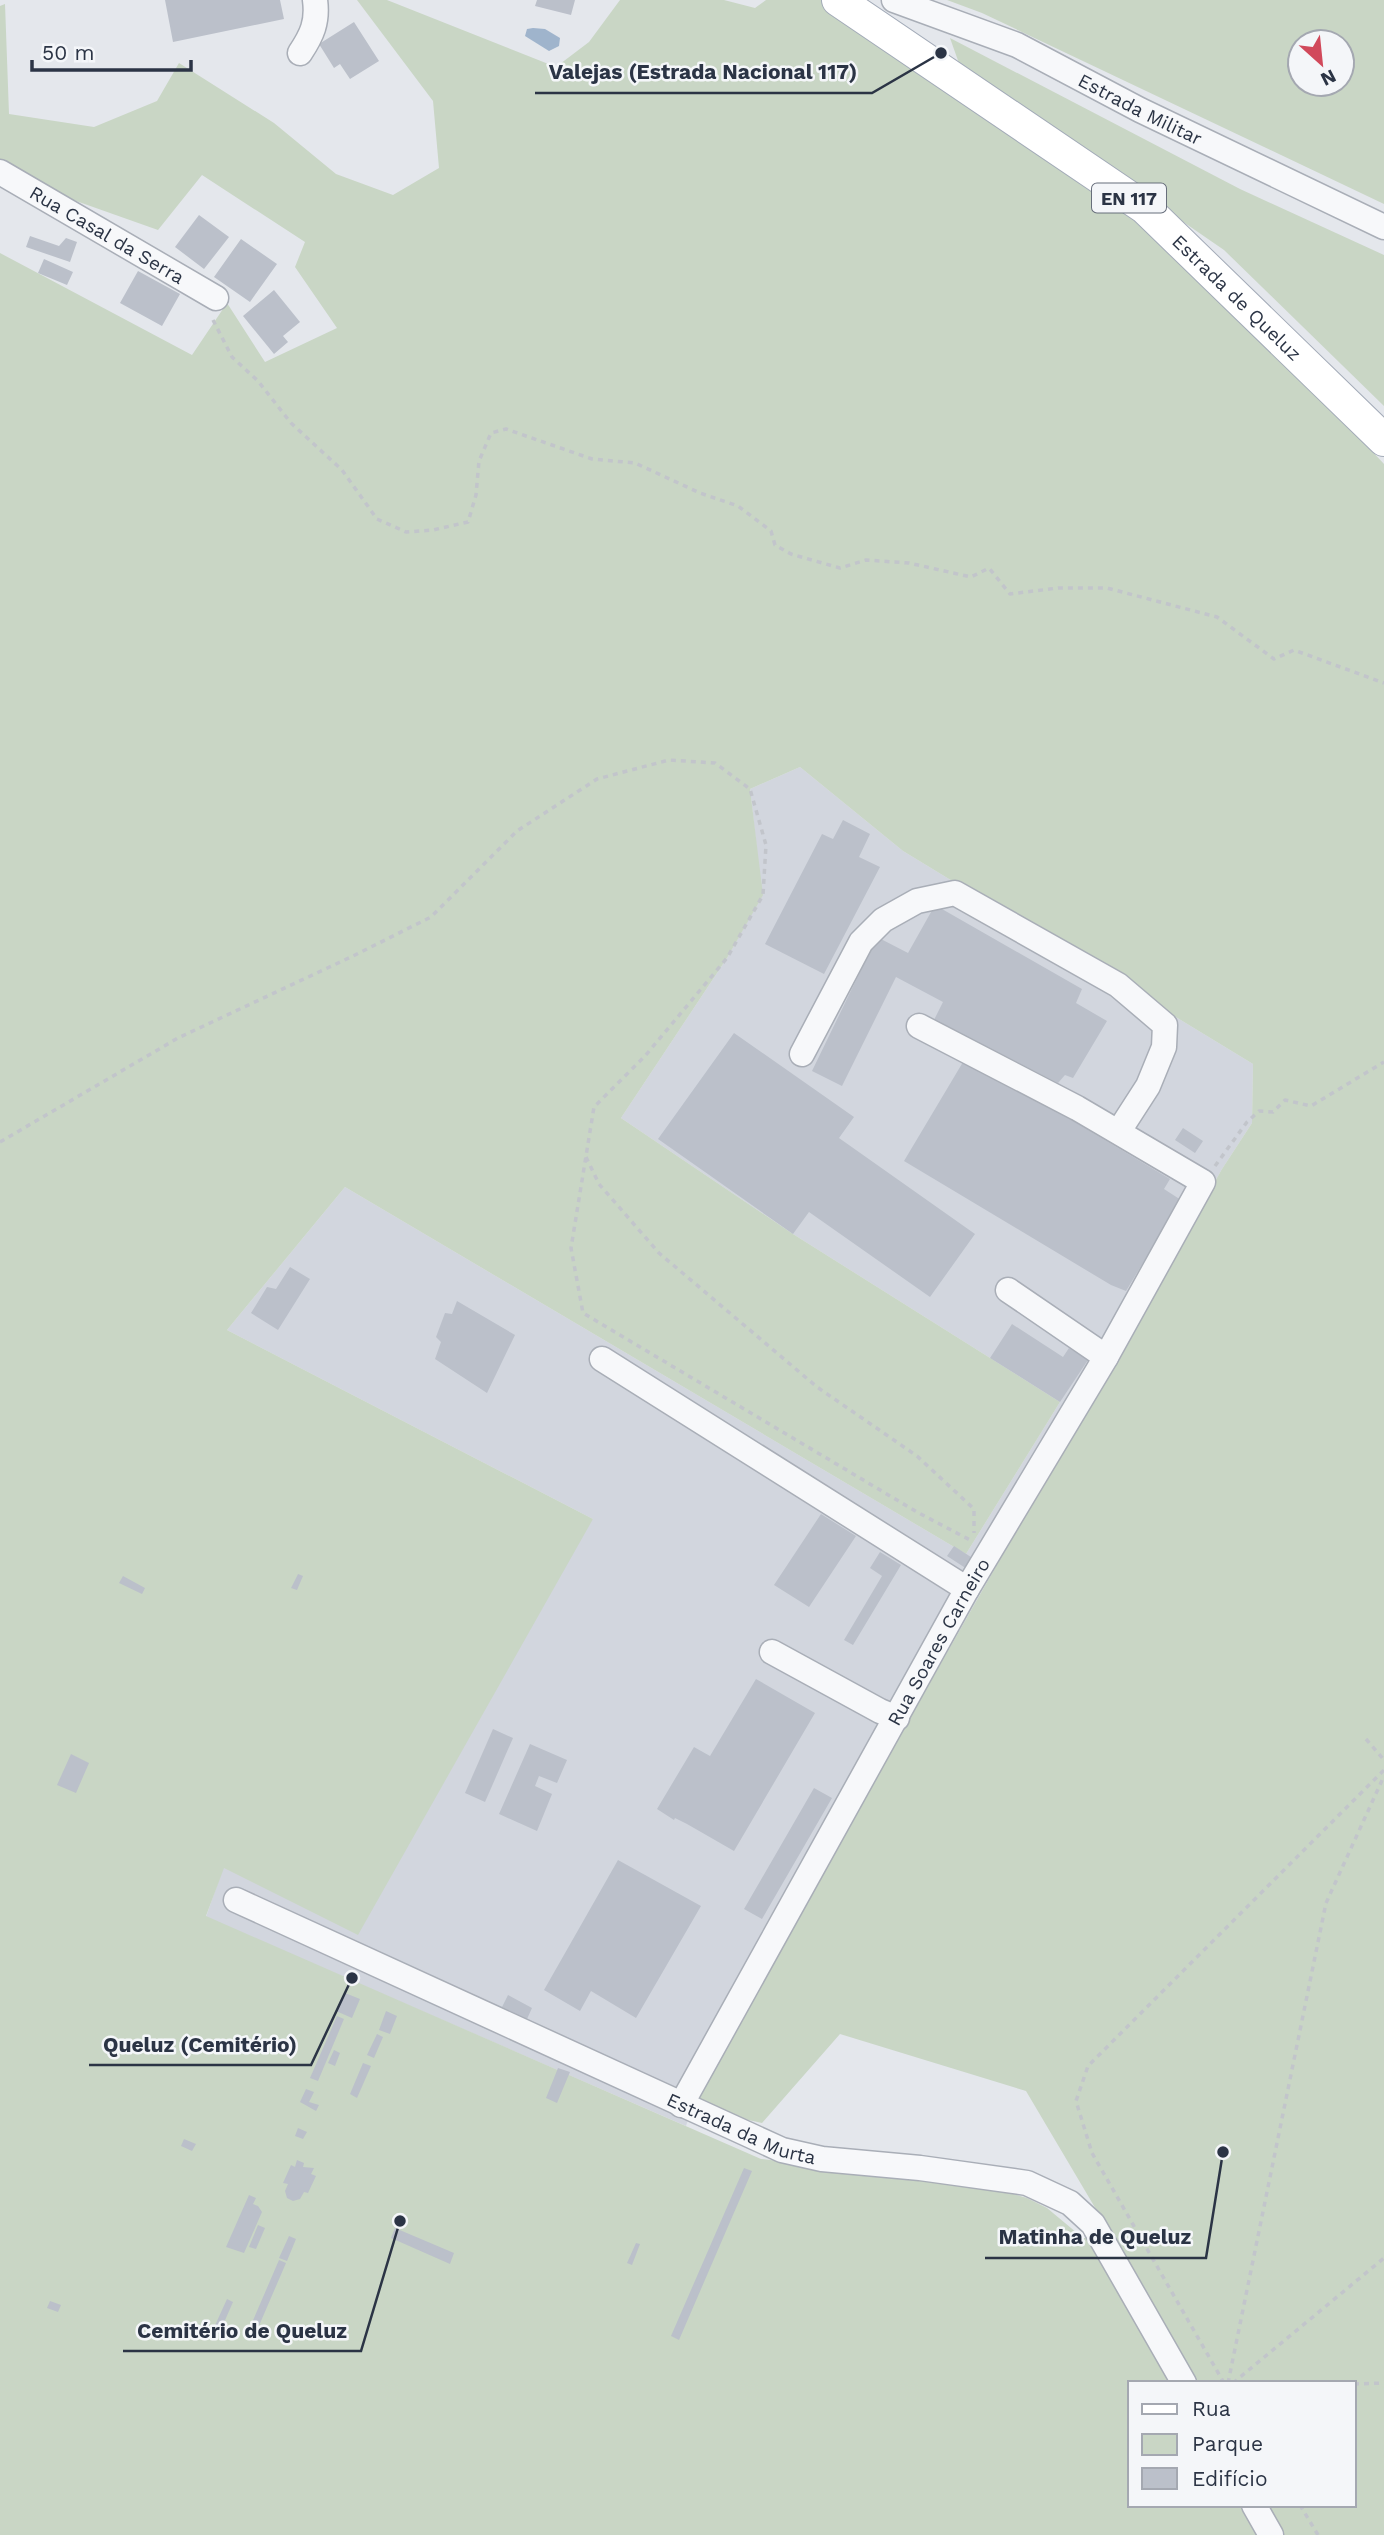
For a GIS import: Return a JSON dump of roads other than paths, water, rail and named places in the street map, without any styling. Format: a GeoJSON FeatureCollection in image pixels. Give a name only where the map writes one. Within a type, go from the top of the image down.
{"type":"FeatureCollection","features":[{"type":"Feature","properties":{"kind":"main road","name":"Estrada de Queluz"},"geometry":{"type":"LineString","coordinates":[[838,0],[1145,208],[1384,440]]}},
{"type":"Feature","properties":{"kind":"street"},"geometry":{"type":"LineString","coordinates":[[300,52],[313,34],[317,15],[315,0]]}},
{"type":"Feature","properties":{"kind":"street","name":"Estrada Militar"},"geometry":{"type":"LineString","coordinates":[[894,0],[1017,45],[1140,110],[1384,227]]}},
{"type":"Feature","properties":{"kind":"street","name":"Rua Casal da Serra"},"geometry":{"type":"LineString","coordinates":[[0,172],[208,292]]}},
{"type":"Feature","properties":{"kind":"street"},"geometry":{"type":"LineString","coordinates":[[802,1054],[862,942],[883,920],[917,901],[955,893],[1118,985],[1165,1024],[1164,1047],[1148,1086],[1119,1131],[919,1026]]}},
{"type":"Feature","properties":{"kind":"street","name":"Rua Soares Carneiro"},"geometry":{"type":"LineString","coordinates":[[681,2105],[967,1589],[1106,1357],[1203,1182],[1119,1131]]}},
{"type":"Feature","properties":{"kind":"street"},"geometry":{"type":"LineString","coordinates":[[1007,1290],[1106,1357]]}},
{"type":"Feature","properties":{"kind":"street"},"geometry":{"type":"LineString","coordinates":[[602,1359],[967,1589]]}},
{"type":"Feature","properties":{"kind":"street"},"geometry":{"type":"LineString","coordinates":[[772,1651],[897,1718]]}},
{"type":"Feature","properties":{"kind":"street","name":"Estrada da Murta"},"geometry":{"type":"LineString","coordinates":[[236,1900],[782,2150],[822,2159],[920,2168],[1027,2183],[1070,2203],[1093,2224],[1183,2381]]}},
{"type":"Feature","properties":{"kind":"street"},"geometry":{"type":"LineString","coordinates":[[1255,2507],[1271,2535]]}},
{"type":"Feature","properties":{"kind":"water"},"geometry":{"type":"Polygon","coordinates":[[[527,29],[545,29],[560,38],[559,46],[549,51],[525,36],[527,29]]]}},
{"type":"Feature","properties":{"kind":"place","name":"Valejas (Estrada Nacional 117)"},"geometry":{"type":"Point","coordinates":[941,53]}},
{"type":"Feature","properties":{"kind":"place","name":"Queluz (Cemitério)"},"geometry":{"type":"Point","coordinates":[352,1978]}},
{"type":"Feature","properties":{"kind":"place","name":"Matinha de Queluz"},"geometry":{"type":"Point","coordinates":[1223,2152]}},
{"type":"Feature","properties":{"kind":"place","name":"Cemitério de Queluz"},"geometry":{"type":"Point","coordinates":[400,2221]}}]}
